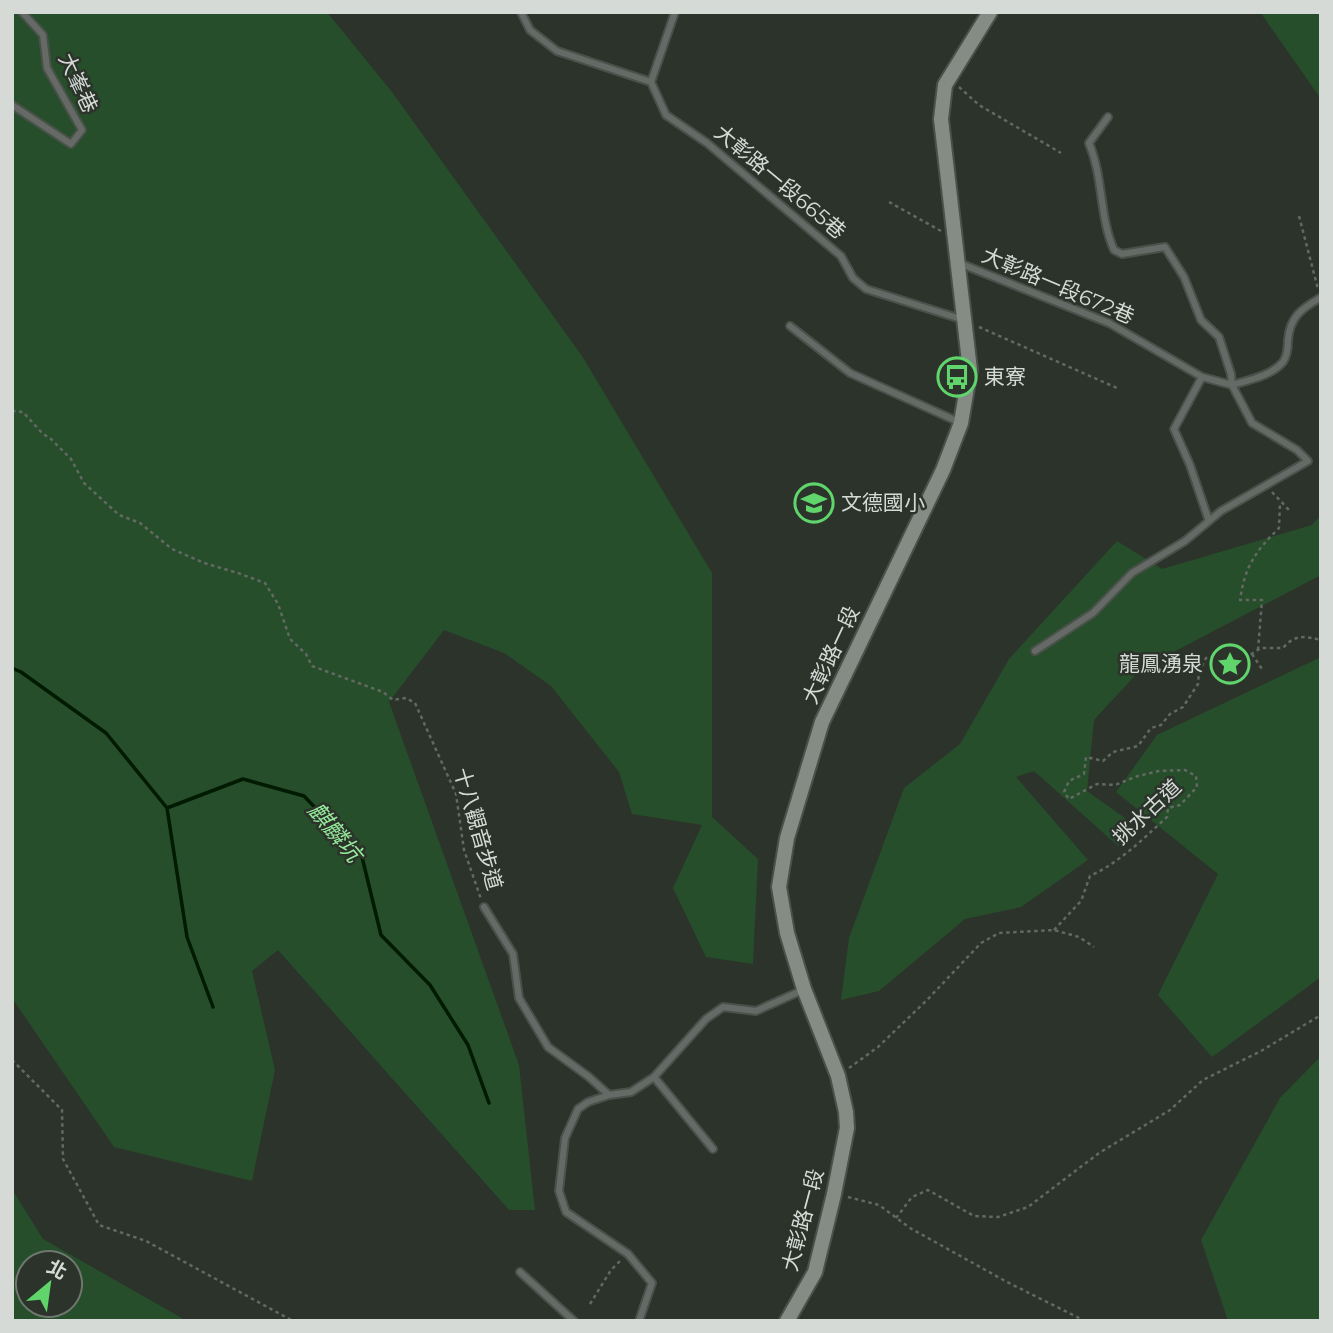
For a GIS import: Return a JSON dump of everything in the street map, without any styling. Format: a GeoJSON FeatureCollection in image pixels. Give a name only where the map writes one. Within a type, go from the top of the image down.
{"type":"FeatureCollection","features":[{"type":"Feature","properties":{"kind":"main road","name":"大彰路一段"},"geometry":{"type":"LineString","coordinates":[[787,1321],[815,1272],[847,1128],[838,1076],[804,989],[781,909],[779,887],[787,838],[822,722],[943,470],[961,423],[970,370],[941,119],[945,85],[990,12]]}},
{"type":"Feature","properties":{"kind":"lane","name":"大峯巷"},"geometry":{"type":"LineString","coordinates":[[12,105],[71,144],[82,130],[47,68],[43,35],[22,12]]}},
{"type":"Feature","properties":{"kind":"lane"},"geometry":{"type":"LineString","coordinates":[[521,12],[530,30],[557,51],[651,82],[675,12]]}},
{"type":"Feature","properties":{"kind":"lane","name":"大彰路一段665巷"},"geometry":{"type":"LineString","coordinates":[[651,82],[666,115],[717,151],[841,256],[853,278],[866,289],[965,321]]}},
{"type":"Feature","properties":{"kind":"lane"},"geometry":{"type":"LineString","coordinates":[[1035,652],[1093,613],[1132,573],[1185,541],[1221,511],[1308,461],[1297,450],[1252,423],[1232,385],[1219,337],[1201,320],[1184,277],[1165,247],[1122,254],[1114,250],[1106,233],[1098,165],[1089,143],[1108,117]]}},
{"type":"Feature","properties":{"kind":"lane","name":"大彰路一段672巷"},"geometry":{"type":"LineString","coordinates":[[959,262],[1109,323],[1202,377],[1232,385]]}},
{"type":"Feature","properties":{"kind":"lane"},"geometry":{"type":"LineString","coordinates":[[1232,385],[1266,374],[1283,361],[1296,314],[1320,298]]}},
{"type":"Feature","properties":{"kind":"lane"},"geometry":{"type":"LineString","coordinates":[[790,326],[850,373],[961,423]]}},
{"type":"Feature","properties":{"kind":"lane"},"geometry":{"type":"LineString","coordinates":[[1202,377],[1174,429],[1190,465],[1209,521]]}},
{"type":"Feature","properties":{"kind":"lane"},"geometry":{"type":"LineString","coordinates":[[484,908],[513,954],[519,998],[548,1047],[609,1095]]}},
{"type":"Feature","properties":{"kind":"lane"},"geometry":{"type":"LineString","coordinates":[[639,1321],[652,1283],[628,1254],[566,1212],[559,1191],[565,1138],[578,1109],[588,1102],[631,1091],[654,1077],[706,1019],[723,1007],[756,1011],[804,989]]}},
{"type":"Feature","properties":{"kind":"lane"},"geometry":{"type":"LineString","coordinates":[[654,1077],[713,1149]]}},
{"type":"Feature","properties":{"kind":"lane"},"geometry":{"type":"LineString","coordinates":[[520,1272],[574,1321]]}},
{"type":"Feature","properties":{"kind":"path"},"geometry":{"type":"LineString","coordinates":[[948,80],[979,105],[1061,153]]}},
{"type":"Feature","properties":{"kind":"path"},"geometry":{"type":"LineString","coordinates":[[889,202],[956,238]]}},
{"type":"Feature","properties":{"kind":"path"},"geometry":{"type":"LineString","coordinates":[[1299,216],[1320,298]]}},
{"type":"Feature","properties":{"kind":"path"},"geometry":{"type":"LineString","coordinates":[[965,321],[1117,388]]}},
{"type":"Feature","properties":{"kind":"path","name":"十八觀音步道"},"geometry":{"type":"LineString","coordinates":[[12,411],[23,412],[51,439],[71,459],[84,483],[119,515],[140,523],[172,549],[204,563],[265,583],[278,604],[290,639],[306,654],[312,666],[383,692],[393,700],[406,698],[415,703],[456,794],[464,850],[484,908]]}},
{"type":"Feature","properties":{"kind":"path"},"geometry":{"type":"LineString","coordinates":[[1265,485],[1289,510]]}},
{"type":"Feature","properties":{"kind":"path"},"geometry":{"type":"LineString","coordinates":[[1258,650],[1262,600],[1240,600],[1244,575],[1258,549],[1279,528],[1280,502]]}},
{"type":"Feature","properties":{"kind":"path","name":"挑水古道"},"geometry":{"type":"LineString","coordinates":[[1054,930],[1081,901],[1090,876],[1123,857],[1167,817],[1168,808],[1180,805],[1197,787],[1196,776],[1185,771],[1159,771],[1115,785],[1097,784],[1069,799],[1064,792],[1069,781],[1084,774],[1086,757],[1104,761],[1113,752],[1138,746],[1151,728],[1161,725],[1170,714],[1183,707],[1198,684],[1199,672],[1206,658],[1217,656],[1242,660],[1258,650],[1283,648],[1300,635],[1321,639]]}},
{"type":"Feature","properties":{"kind":"path"},"geometry":{"type":"LineString","coordinates":[[1252,654],[1262,668]]}},
{"type":"Feature","properties":{"kind":"path"},"geometry":{"type":"LineString","coordinates":[[838,1076],[878,1047],[981,943],[999,933],[1054,930],[1079,937],[1094,947]]}},
{"type":"Feature","properties":{"kind":"path"},"geometry":{"type":"LineString","coordinates":[[896,1218],[912,1196],[928,1190],[974,1216],[998,1217],[1028,1207],[1099,1153],[1170,1110],[1203,1080],[1261,1051],[1321,1015]]}},
{"type":"Feature","properties":{"kind":"path"},"geometry":{"type":"LineString","coordinates":[[12,1060],[62,1110],[63,1159],[99,1225],[146,1241],[293,1321]]}},
{"type":"Feature","properties":{"kind":"path"},"geometry":{"type":"LineString","coordinates":[[834,1194],[879,1205],[911,1228],[1007,1282],[1085,1321]]}},
{"type":"Feature","properties":{"kind":"path"},"geometry":{"type":"LineString","coordinates":[[590,1304],[611,1270],[628,1254]]}},
{"type":"Feature","properties":{"kind":"green space"},"geometry":{"type":"Polygon","coordinates":[[[12,12],[327,12],[392,92],[582,356],[712,573],[712,817],[758,859],[753,964],[706,957],[673,888],[702,825],[632,814],[619,772],[551,686],[504,653],[444,630],[389,702],[519,1065],[535,1210],[509,1210],[278,950],[252,971],[275,1070],[252,1181],[114,1147],[12,998],[12,12]]]}},
{"type":"Feature","properties":{"kind":"green space"},"geometry":{"type":"Polygon","coordinates":[[[1260,12],[1321,12],[1321,99],[1260,12]]]}},
{"type":"Feature","properties":{"kind":"green space"},"geometry":{"type":"Polygon","coordinates":[[[1321,515],[1321,575],[1141,669],[1094,720],[1087,791],[1132,823],[1118,846],[1034,771],[1016,777],[1088,860],[1021,907],[965,919],[879,991],[841,1000],[849,938],[904,788],[960,744],[1009,659],[1117,541],[1162,569],[1312,525],[1321,515]]]}},
{"type":"Feature","properties":{"kind":"green space"},"geometry":{"type":"Polygon","coordinates":[[[1321,657],[1321,977],[1212,1057],[1158,995],[1218,874],[1116,792],[1157,735],[1321,657]]]}},
{"type":"Feature","properties":{"kind":"green space"},"geometry":{"type":"Polygon","coordinates":[[[1321,1056],[1321,1321],[1228,1321],[1201,1240],[1280,1098],[1321,1056]]]}},
{"type":"Feature","properties":{"kind":"green space"},"geometry":{"type":"Polygon","coordinates":[[[12,1189],[43,1239],[61,1249],[14,1249],[14,1319],[84,1319],[84,1262],[187,1321],[12,1321],[12,1189]]]}},
{"type":"Feature","properties":{"kind":"waterway","name":"麒麟坑"},"geometry":{"type":"LineString","coordinates":[[12,668],[106,733],[167,808],[243,779],[304,796],[362,857],[381,935],[430,985],[468,1045],[489,1103]]}},
{"type":"Feature","properties":{"kind":"waterway"},"geometry":{"type":"LineString","coordinates":[[167,808],[187,937],[213,1007]]}},
{"type":"Feature","properties":{"kind":"place","name":"東寮"},"geometry":{"type":"Point","coordinates":[957,377]}},
{"type":"Feature","properties":{"kind":"place","name":"文德國小"},"geometry":{"type":"Point","coordinates":[814,503]}},
{"type":"Feature","properties":{"kind":"place","name":"龍鳳湧泉"},"geometry":{"type":"Point","coordinates":[1230,664]}}]}
